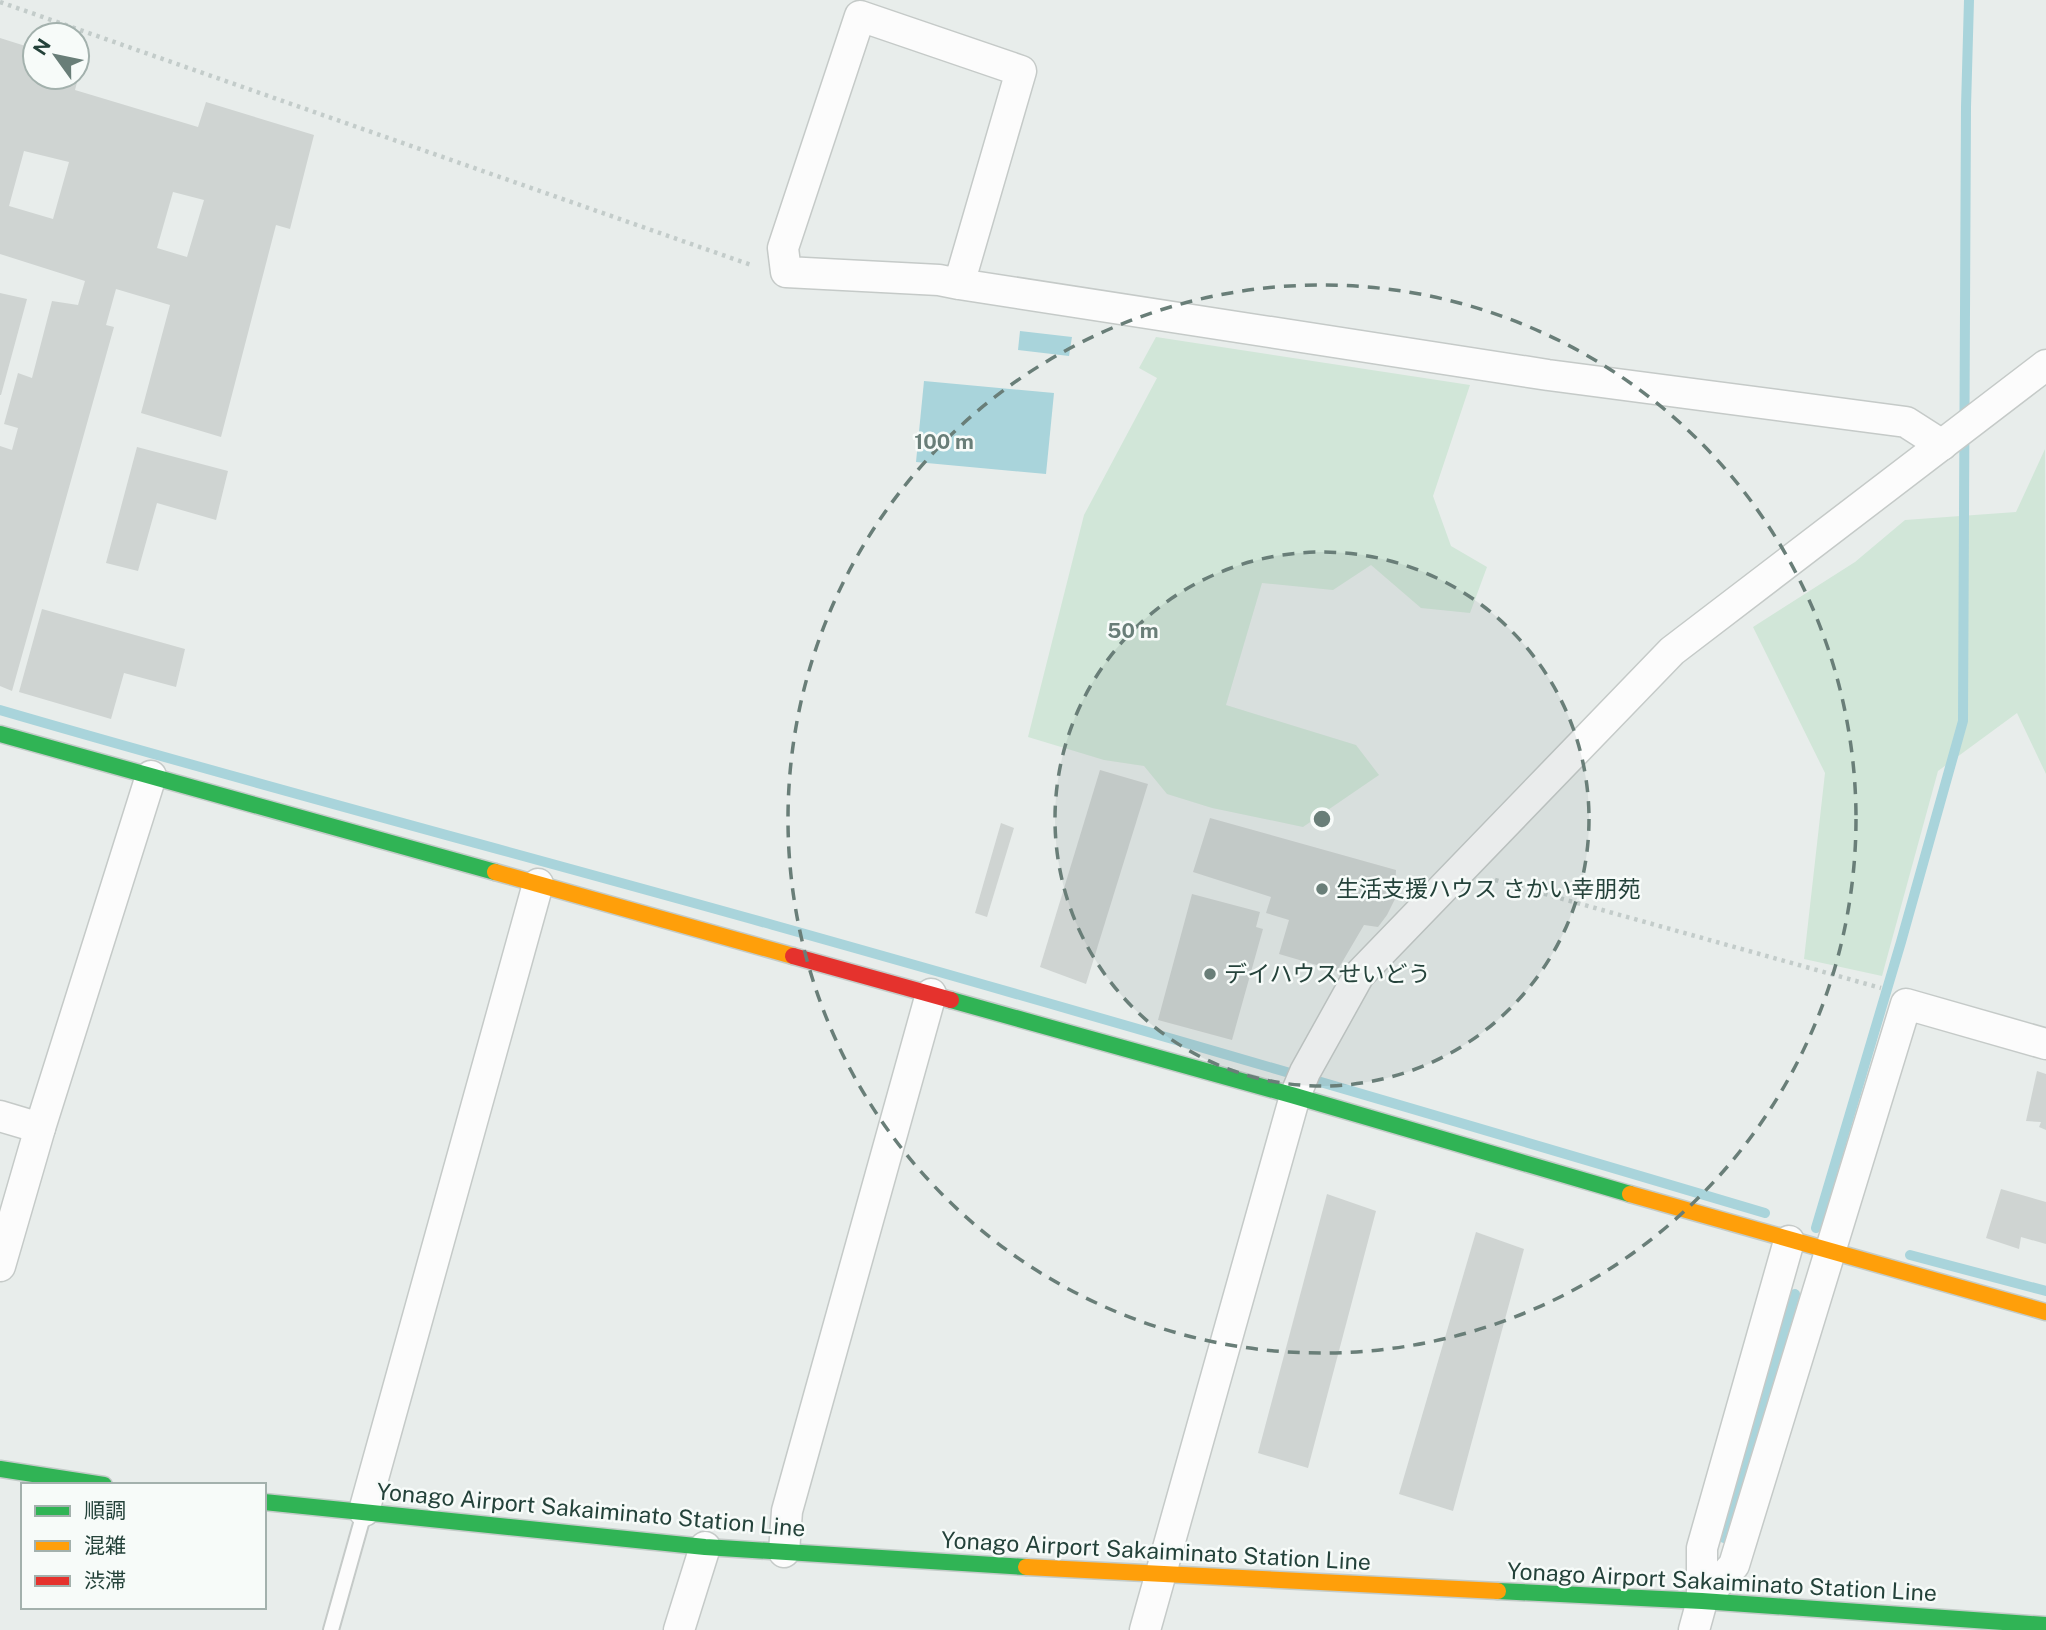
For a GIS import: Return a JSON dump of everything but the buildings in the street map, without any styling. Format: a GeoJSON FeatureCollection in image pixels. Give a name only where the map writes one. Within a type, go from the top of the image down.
{"type":"FeatureCollection","features":[{"type":"Feature","properties":{"kind":"street"},"geometry":{"type":"LineString","coordinates":[[959,284],[1021,71],[860,16],[783,248],[786,272],[939,280],[959,284],[1534,373],[1906,422],[1942,445]]}},
{"type":"Feature","properties":{"kind":"street"},"geometry":{"type":"LineString","coordinates":[[1145,1630],[1299,1086],[1359,975],[1672,652],[2046,365]]}},
{"type":"Feature","properties":{"kind":"street"},"geometry":{"type":"LineString","coordinates":[[0,734],[931,994],[1299,1086],[1789,1241],[2046,1312]]}},
{"type":"Feature","properties":{"kind":"street"},"geometry":{"type":"LineString","coordinates":[[0,1266],[40,1128],[150,776]]}},
{"type":"Feature","properties":{"kind":"street"},"geometry":{"type":"LineString","coordinates":[[364,1511],[538,884]]}},
{"type":"Feature","properties":{"kind":"street"},"geometry":{"type":"LineString","coordinates":[[784,1552],[787,1511],[931,994]]}},
{"type":"Feature","properties":{"kind":"street"},"geometry":{"type":"LineString","coordinates":[[1702,1601],[1734,1565],[1906,1004],[2046,1044]]}},
{"type":"Feature","properties":{"kind":"street"},"geometry":{"type":"LineString","coordinates":[[0,1116],[40,1128]]}},
{"type":"Feature","properties":{"kind":"street"},"geometry":{"type":"LineString","coordinates":[[1694,1630],[1702,1601],[1702,1548],[1789,1241]]}},
{"type":"Feature","properties":{"kind":"street"},"geometry":{"type":"LineString","coordinates":[[0,1469],[91,1483]]}},
{"type":"Feature","properties":{"kind":"street","name":"Yonago Airport Sakaiminato Station Line"},"geometry":{"type":"LineString","coordinates":[[266,1502],[705,1547],[1161,1576],[1702,1601],[2046,1625]]}},
{"type":"Feature","properties":{"kind":"street"},"geometry":{"type":"LineString","coordinates":[[679,1630],[705,1547]]}},
{"type":"Feature","properties":{"kind":"lane"},"geometry":{"type":"LineString","coordinates":[[331,1630],[364,1511]]}},
{"type":"Feature","properties":{"kind":"path"},"geometry":{"type":"LineString","coordinates":[[0,2],[751,265],[786,272]]}},
{"type":"Feature","properties":{"kind":"path"},"geometry":{"type":"LineString","coordinates":[[1460,871],[1876,986]]}},
{"type":"Feature","properties":{"kind":"green space"},"geometry":{"type":"Polygon","coordinates":[[[1156,337],[1470,385],[1433,496],[1451,546],[1487,567],[1470,613],[1421,608],[1371,565],[1333,590],[1262,583],[1226,705],[1356,745],[1379,775],[1303,827],[1212,808],[1167,794],[1144,766],[1104,760],[1028,737],[1084,515],[1157,378],[1139,368],[1156,337]]]}},
{"type":"Feature","properties":{"kind":"green space"},"geometry":{"type":"Polygon","coordinates":[[[2045,449],[2046,774],[2017,713],[1938,771],[1882,976],[1804,959],[1825,773],[1753,627],[1855,562],[1905,520],[2016,512],[2045,449]]]}},
{"type":"Feature","properties":{"kind":"water"},"geometry":{"type":"Polygon","coordinates":[[[1020,331],[1072,337],[1069,356],[1018,350],[1020,331]]]}},
{"type":"Feature","properties":{"kind":"water"},"geometry":{"type":"Polygon","coordinates":[[[924,381],[1054,393],[1046,474],[916,462],[924,381]]]}},
{"type":"Feature","properties":{"kind":"waterway"},"geometry":{"type":"LineString","coordinates":[[1816,1228],[1963,721],[1966,107],[1969,0]]}},
{"type":"Feature","properties":{"kind":"waterway"},"geometry":{"type":"LineString","coordinates":[[0,710],[1022,995],[1765,1213]]}},
{"type":"Feature","properties":{"kind":"waterway"},"geometry":{"type":"LineString","coordinates":[[1910,1255],[2046,1291]]}},
{"type":"Feature","properties":{"kind":"waterway"},"geometry":{"type":"LineString","coordinates":[[1724,1538],[1795,1294]]}},
{"type":"Feature","properties":{"kind":"traffic: fast"},"geometry":{"type":"LineString","coordinates":[[0,734],[495,872]]}},
{"type":"Feature","properties":{"kind":"traffic: fast"},"geometry":{"type":"LineString","coordinates":[[951,1000],[1295,1096],[1630,1194]]}},
{"type":"Feature","properties":{"kind":"traffic: fast"},"geometry":{"type":"LineString","coordinates":[[0,1469],[91,1483]]}},
{"type":"Feature","properties":{"kind":"traffic: fast"},"geometry":{"type":"LineString","coordinates":[[266,1502],[705,1547],[1026,1567]]}},
{"type":"Feature","properties":{"kind":"traffic: fast"},"geometry":{"type":"LineString","coordinates":[[1498,1591],[1702,1601],[2046,1625]]}},
{"type":"Feature","properties":{"kind":"traffic: slow"},"geometry":{"type":"LineString","coordinates":[[495,872],[793,956]]}},
{"type":"Feature","properties":{"kind":"traffic: slow"},"geometry":{"type":"LineString","coordinates":[[1630,1194],[2046,1312]]}},
{"type":"Feature","properties":{"kind":"traffic: slow"},"geometry":{"type":"LineString","coordinates":[[1026,1567],[1498,1591]]}},
{"type":"Feature","properties":{"kind":"traffic: jam"},"geometry":{"type":"LineString","coordinates":[[793,956],[951,1000]]}},
{"type":"Feature","properties":{"kind":"place","name":"生活支援ハウス さかい幸朋苑"},"geometry":{"type":"Point","coordinates":[1322,889]}},
{"type":"Feature","properties":{"kind":"place","name":"デイハウスせいどう"},"geometry":{"type":"Point","coordinates":[1210,974]}}]}
